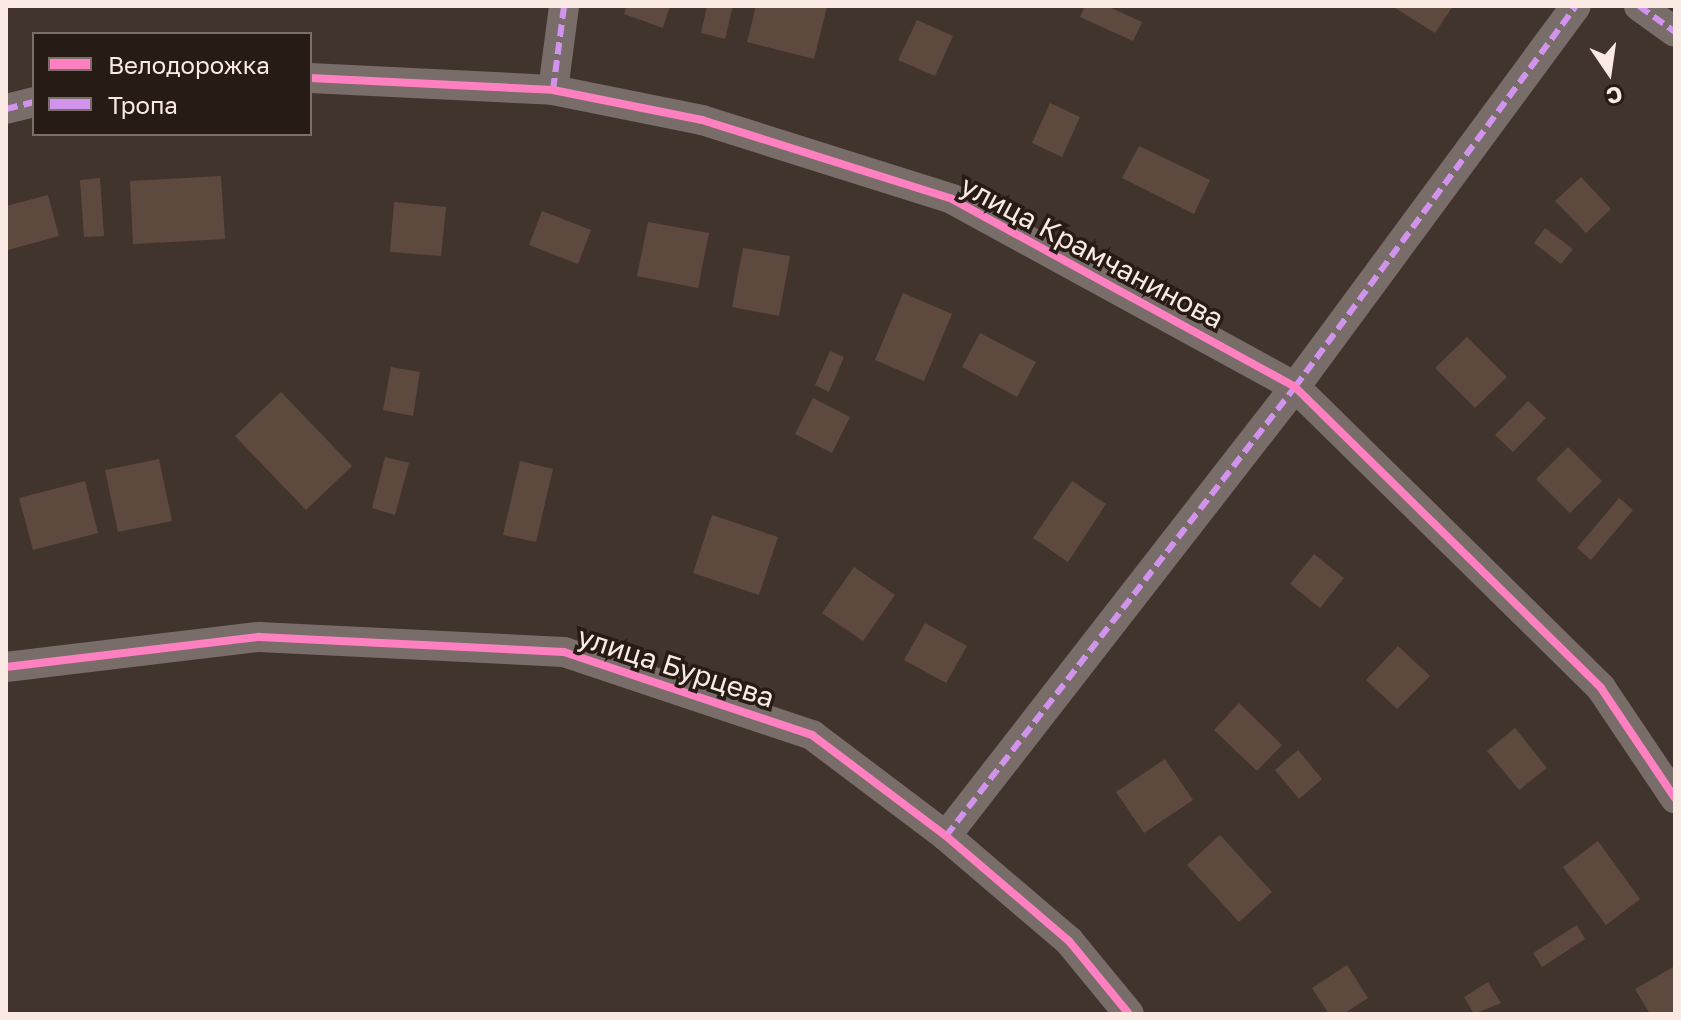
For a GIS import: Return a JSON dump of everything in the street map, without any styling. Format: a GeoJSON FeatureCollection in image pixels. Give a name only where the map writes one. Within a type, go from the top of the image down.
{"type":"FeatureCollection","features":[{"type":"Feature","properties":{"kind":"street"},"geometry":{"type":"LineString","coordinates":[[553,90],[564,6]]}},
{"type":"Feature","properties":{"kind":"street"},"geometry":{"type":"LineString","coordinates":[[946,836],[1295,387],[1576,6]]}},
{"type":"Feature","properties":{"kind":"street"},"geometry":{"type":"LineString","coordinates":[[1639,6],[1675,32]]}},
{"type":"Feature","properties":{"kind":"street","name":"улица Крамчанинова"},"geometry":{"type":"LineString","coordinates":[[312,78],[553,90],[702,120],[952,199],[1295,387],[1601,688],[1675,798]]}},
{"type":"Feature","properties":{"kind":"street"},"geometry":{"type":"LineString","coordinates":[[6,109],[32,102]]}},
{"type":"Feature","properties":{"kind":"street","name":"улица Бурцева"},"geometry":{"type":"LineString","coordinates":[[6,667],[259,637],[564,652],[812,735],[946,836],[1069,941],[1129,1014]]}},
{"type":"Feature","properties":{"kind":"building"},"geometry":{"type":"Polygon","coordinates":[[[627,6],[670,6],[663,28],[624,14],[627,6]]]}},
{"type":"Feature","properties":{"kind":"building"},"geometry":{"type":"Polygon","coordinates":[[[707,6],[733,6],[725,39],[701,33],[707,6]]]}},
{"type":"Feature","properties":{"kind":"building"},"geometry":{"type":"Polygon","coordinates":[[[756,6],[827,7],[814,59],[747,42],[756,6]]]}},
{"type":"Feature","properties":{"kind":"building"},"geometry":{"type":"Polygon","coordinates":[[[1085,6],[1107,6],[1142,22],[1133,41],[1080,17],[1085,6]]]}},
{"type":"Feature","properties":{"kind":"building"},"geometry":{"type":"Polygon","coordinates":[[[1392,6],[1453,6],[1435,33],[1392,6]]]}},
{"type":"Feature","properties":{"kind":"building"},"geometry":{"type":"Polygon","coordinates":[[[917,20],[953,36],[935,76],[898,60],[917,20]]]}},
{"type":"Feature","properties":{"kind":"building"},"geometry":{"type":"Polygon","coordinates":[[[1050,103],[1080,117],[1062,157],[1032,143],[1050,103]]]}},
{"type":"Feature","properties":{"kind":"building"},"geometry":{"type":"Polygon","coordinates":[[[1139,146],[1210,180],[1194,214],[1122,178],[1139,146]]]}},
{"type":"Feature","properties":{"kind":"building"},"geometry":{"type":"Polygon","coordinates":[[[221,176],[225,239],[133,244],[130,181],[221,176]]]}},
{"type":"Feature","properties":{"kind":"building"},"geometry":{"type":"Polygon","coordinates":[[[1581,177],[1611,209],[1586,233],[1555,201],[1581,177]]]}},
{"type":"Feature","properties":{"kind":"building"},"geometry":{"type":"Polygon","coordinates":[[[100,178],[104,236],[84,237],[80,180],[100,178]]]}},
{"type":"Feature","properties":{"kind":"building"},"geometry":{"type":"Polygon","coordinates":[[[48,195],[59,236],[8,250],[6,206],[48,195]]]}},
{"type":"Feature","properties":{"kind":"building"},"geometry":{"type":"Polygon","coordinates":[[[394,202],[446,207],[441,256],[390,252],[394,202]]]}},
{"type":"Feature","properties":{"kind":"building"},"geometry":{"type":"Polygon","coordinates":[[[542,211],[591,230],[578,264],[529,245],[542,211]]]}},
{"type":"Feature","properties":{"kind":"building"},"geometry":{"type":"Polygon","coordinates":[[[648,222],[709,233],[698,288],[637,276],[648,222]]]}},
{"type":"Feature","properties":{"kind":"building"},"geometry":{"type":"Polygon","coordinates":[[[1545,228],[1573,249],[1561,264],[1534,243],[1545,228]]]}},
{"type":"Feature","properties":{"kind":"building"},"geometry":{"type":"Polygon","coordinates":[[[743,248],[790,256],[779,316],[732,307],[743,248]]]}},
{"type":"Feature","properties":{"kind":"building"},"geometry":{"type":"Polygon","coordinates":[[[903,293],[952,314],[924,381],[875,360],[903,293]]]}},
{"type":"Feature","properties":{"kind":"building"},"geometry":{"type":"Polygon","coordinates":[[[980,333],[1036,362],[1017,397],[962,367],[980,333]]]}},
{"type":"Feature","properties":{"kind":"building"},"geometry":{"type":"Polygon","coordinates":[[[1467,337],[1507,377],[1475,408],[1435,368],[1467,337]]]}},
{"type":"Feature","properties":{"kind":"building"},"geometry":{"type":"Polygon","coordinates":[[[830,351],[844,357],[829,392],[815,385],[830,351]]]}},
{"type":"Feature","properties":{"kind":"building"},"geometry":{"type":"Polygon","coordinates":[[[391,367],[420,372],[413,416],[383,410],[391,367]]]}},
{"type":"Feature","properties":{"kind":"building"},"geometry":{"type":"Polygon","coordinates":[[[281,392],[352,466],[306,510],[235,436],[281,392]]]}},
{"type":"Feature","properties":{"kind":"building"},"geometry":{"type":"Polygon","coordinates":[[[813,398],[850,417],[832,453],[795,434],[813,398]]]}},
{"type":"Feature","properties":{"kind":"building"},"geometry":{"type":"Polygon","coordinates":[[[1528,401],[1546,418],[1513,452],[1495,435],[1528,401]]]}},
{"type":"Feature","properties":{"kind":"building"},"geometry":{"type":"Polygon","coordinates":[[[1568,447],[1602,481],[1570,513],[1536,479],[1568,447]]]}},
{"type":"Feature","properties":{"kind":"building"},"geometry":{"type":"Polygon","coordinates":[[[385,457],[409,463],[395,515],[372,508],[385,457]]]}},
{"type":"Feature","properties":{"kind":"building"},"geometry":{"type":"Polygon","coordinates":[[[159,459],[172,521],[118,532],[105,470],[159,459]]]}},
{"type":"Feature","properties":{"kind":"building"},"geometry":{"type":"Polygon","coordinates":[[[520,461],[553,469],[536,542],[503,535],[520,461]]]}},
{"type":"Feature","properties":{"kind":"building"},"geometry":{"type":"Polygon","coordinates":[[[85,481],[98,533],[33,550],[19,498],[85,481]]]}},
{"type":"Feature","properties":{"kind":"building"},"geometry":{"type":"Polygon","coordinates":[[[1072,481],[1106,504],[1068,562],[1033,538],[1072,481]]]}},
{"type":"Feature","properties":{"kind":"building"},"geometry":{"type":"Polygon","coordinates":[[[1619,498],[1633,510],[1591,560],[1577,548],[1619,498]]]}},
{"type":"Feature","properties":{"kind":"building"},"geometry":{"type":"Polygon","coordinates":[[[712,515],[778,537],[759,595],[693,573],[712,515]]]}},
{"type":"Feature","properties":{"kind":"building"},"geometry":{"type":"Polygon","coordinates":[[[1314,554],[1344,578],[1320,608],[1290,584],[1314,554]]]}},
{"type":"Feature","properties":{"kind":"building"},"geometry":{"type":"Polygon","coordinates":[[[854,567],[895,595],[863,641],[822,613],[854,567]]]}},
{"type":"Feature","properties":{"kind":"building"},"geometry":{"type":"Polygon","coordinates":[[[925,623],[967,646],[946,683],[904,660],[925,623]]]}},
{"type":"Feature","properties":{"kind":"building"},"geometry":{"type":"Polygon","coordinates":[[[1398,646],[1430,676],[1397,709],[1366,680],[1398,646]]]}},
{"type":"Feature","properties":{"kind":"building"},"geometry":{"type":"Polygon","coordinates":[[[1239,703],[1282,745],[1257,771],[1214,730],[1239,703]]]}},
{"type":"Feature","properties":{"kind":"building"},"geometry":{"type":"Polygon","coordinates":[[[1515,728],[1547,768],[1519,790],[1487,751],[1515,728]]]}},
{"type":"Feature","properties":{"kind":"building"},"geometry":{"type":"Polygon","coordinates":[[[1298,750],[1322,779],[1299,799],[1275,770],[1298,750]]]}},
{"type":"Feature","properties":{"kind":"building"},"geometry":{"type":"Polygon","coordinates":[[[1165,759],[1193,800],[1144,833],[1116,792],[1165,759]]]}},
{"type":"Feature","properties":{"kind":"building"},"geometry":{"type":"Polygon","coordinates":[[[1220,835],[1272,892],[1239,922],[1187,865],[1220,835]]]}},
{"type":"Feature","properties":{"kind":"building"},"geometry":{"type":"Polygon","coordinates":[[[1598,841],[1640,899],[1606,925],[1563,867],[1598,841]]]}},
{"type":"Feature","properties":{"kind":"building"},"geometry":{"type":"Polygon","coordinates":[[[1577,925],[1585,939],[1542,967],[1533,953],[1577,925]]]}},
{"type":"Feature","properties":{"kind":"building"},"geometry":{"type":"Polygon","coordinates":[[[1347,965],[1368,998],[1343,1014],[1329,1014],[1312,988],[1347,965]]]}},
{"type":"Feature","properties":{"kind":"building"},"geometry":{"type":"Polygon","coordinates":[[[1675,966],[1675,1014],[1650,1014],[1635,989],[1675,966]]]}},
{"type":"Feature","properties":{"kind":"building"},"geometry":{"type":"Polygon","coordinates":[[[1488,982],[1501,1003],[1474,1014],[1464,997],[1488,982]]]}},
{"type":"Feature","properties":{"kind":"marked path"},"geometry":{"type":"LineString","coordinates":[[553,90],[564,6]]}},
{"type":"Feature","properties":{"kind":"marked path"},"geometry":{"type":"LineString","coordinates":[[946,836],[1295,387],[1576,6]]}},
{"type":"Feature","properties":{"kind":"marked path"},"geometry":{"type":"LineString","coordinates":[[1639,6],[1675,32]]}},
{"type":"Feature","properties":{"kind":"marked path"},"geometry":{"type":"LineString","coordinates":[[6,109],[32,102]]}},
{"type":"Feature","properties":{"kind":"cycle path"},"geometry":{"type":"LineString","coordinates":[[312,78],[553,90],[702,120],[952,199],[1295,387],[1601,688],[1675,798]]}},
{"type":"Feature","properties":{"kind":"cycle path"},"geometry":{"type":"LineString","coordinates":[[6,667],[259,637],[564,652],[812,735],[946,836],[1069,941],[1129,1014]]}}]}
